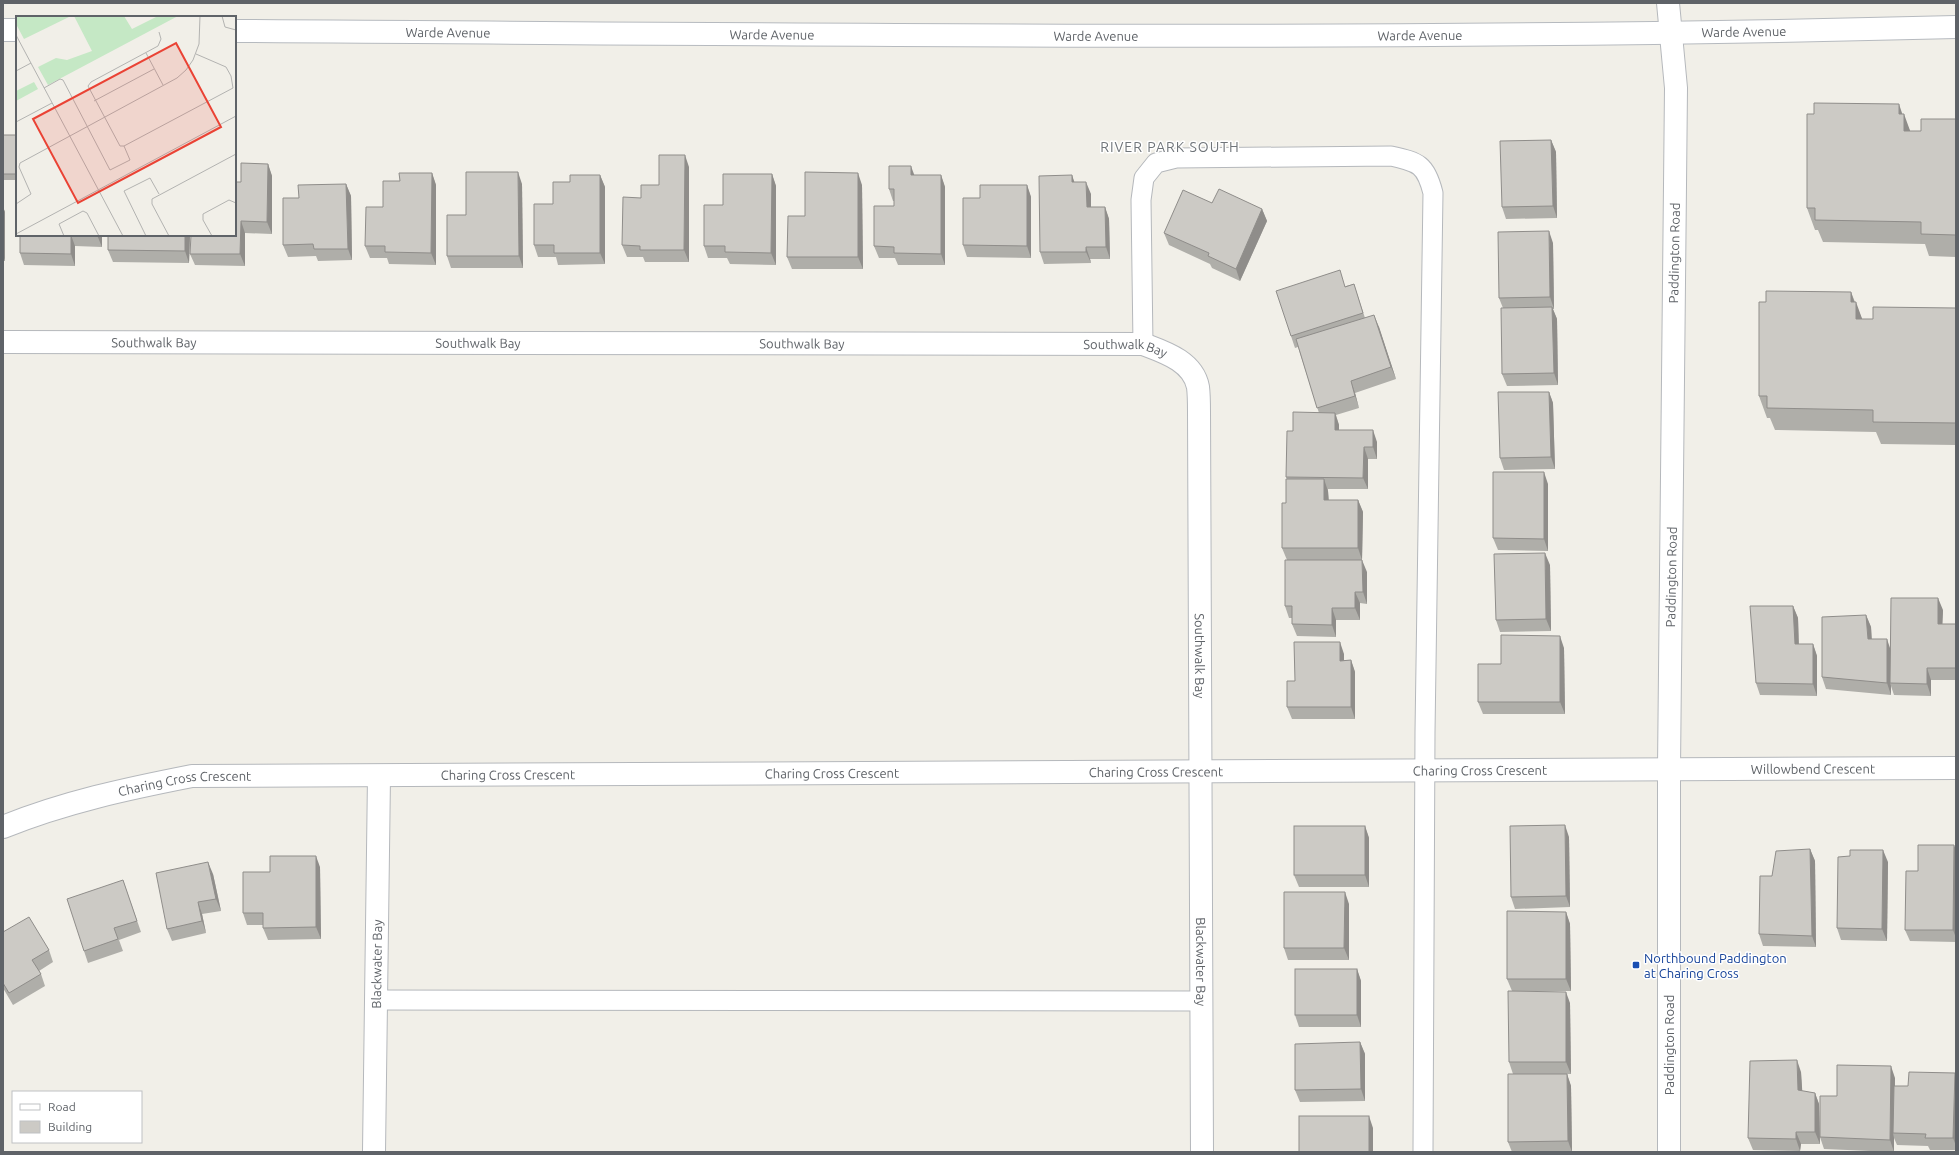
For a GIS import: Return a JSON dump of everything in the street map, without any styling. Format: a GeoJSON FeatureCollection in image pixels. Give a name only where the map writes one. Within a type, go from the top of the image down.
{"type":"FeatureCollection","features":[{"type":"Feature","properties":{"kind":"street","name":"Paddington Road"},"geometry":{"type":"LineString","coordinates":[[1668,3],[1676,88],[1669,768],[1669,1152]]}},
{"type":"Feature","properties":{"kind":"street","name":"Warde Avenue"},"geometry":{"type":"LineString","coordinates":[[236,31],[1318,36],[1670,34],[1956,28]]}},
{"type":"Feature","properties":{"kind":"street"},"geometry":{"type":"LineString","coordinates":[[3,30],[16,30]]}},
{"type":"Feature","properties":{"kind":"street","name":"Southwalk Bay"},"geometry":{"type":"LineString","coordinates":[[3,342],[1143,344],[1170,354],[1191,370],[1198,386],[1201,732],[1199,771]]}},
{"type":"Feature","properties":{"kind":"street","name":"Willowbend Crescent"},"geometry":{"type":"LineString","coordinates":[[1669,768],[1956,768]]}},
{"type":"Feature","properties":{"kind":"street","name":"Charing Cross Crescent"},"geometry":{"type":"LineString","coordinates":[[3,827],[40,812],[117,790],[192,776],[1669,768]]}},
{"type":"Feature","properties":{"kind":"street","name":"Blackwater Bay"},"geometry":{"type":"LineString","coordinates":[[1199,771],[1202,1152]]}},
{"type":"Feature","properties":{"kind":"street","name":"Blackwater Bay"},"geometry":{"type":"LineString","coordinates":[[374,1152],[379,776]]}},
{"type":"Feature","properties":{"kind":"lane"},"geometry":{"type":"LineString","coordinates":[[1143,344],[1141,200],[1144,178],[1156,163],[1176,158],[1391,156],[1413,161],[1428,176],[1432,193],[1424,770],[1423,1152]]}},
{"type":"Feature","properties":{"kind":"lane"},"geometry":{"type":"LineString","coordinates":[[376,1000],[1201,1001]]}},
{"type":"Feature","properties":{"kind":"building"},"geometry":{"type":"Polygon","coordinates":[[[1814,103],[1899,104],[1899,114],[1904,114],[1904,131],[1921,131],[1921,119],[1956,119],[1956,235],[1921,234],[1921,222],[1815,220],[1815,208],[1807,208],[1807,114],[1814,114],[1814,103]]]}},
{"type":"Feature","properties":{"kind":"building"},"geometry":{"type":"Polygon","coordinates":[[[3,135],[16,135],[16,174],[3,174],[3,135]]]}},
{"type":"Feature","properties":{"kind":"building"},"geometry":{"type":"Polygon","coordinates":[[[1551,140],[1553,206],[1502,207],[1500,141],[1551,140]]]}},
{"type":"Feature","properties":{"kind":"building"},"geometry":{"type":"Polygon","coordinates":[[[659,155],[685,155],[684,250],[640,250],[640,246],[622,245],[623,197],[641,198],[641,185],[659,185],[659,155]]]}},
{"type":"Feature","properties":{"kind":"building"},"geometry":{"type":"Polygon","coordinates":[[[241,163],[268,164],[267,222],[241,221],[240,254],[190,254],[191,236],[236,236],[236,182],[241,182],[241,163]]]}},
{"type":"Feature","properties":{"kind":"building"},"geometry":{"type":"Polygon","coordinates":[[[889,166],[911,166],[911,175],[941,175],[941,254],[894,253],[894,247],[874,246],[874,206],[894,206],[894,189],[889,189],[889,166]]]}},
{"type":"Feature","properties":{"kind":"building"},"geometry":{"type":"Polygon","coordinates":[[[466,172],[518,172],[519,256],[447,256],[447,215],[466,215],[466,172]]]}},
{"type":"Feature","properties":{"kind":"building"},"geometry":{"type":"Polygon","coordinates":[[[805,172],[858,173],[858,257],[787,257],[788,216],[805,216],[805,172]]]}},
{"type":"Feature","properties":{"kind":"building"},"geometry":{"type":"Polygon","coordinates":[[[399,173],[432,173],[431,253],[385,252],[385,246],[365,246],[366,207],[383,207],[383,181],[400,181],[399,173]]]}},
{"type":"Feature","properties":{"kind":"building"},"geometry":{"type":"Polygon","coordinates":[[[723,174],[772,174],[771,253],[725,252],[725,246],[704,246],[704,205],[723,205],[723,174]]]}},
{"type":"Feature","properties":{"kind":"building"},"geometry":{"type":"Polygon","coordinates":[[[570,175],[600,175],[600,253],[554,253],[554,245],[534,245],[534,204],[553,204],[553,182],[570,182],[570,175]]]}},
{"type":"Feature","properties":{"kind":"building"},"geometry":{"type":"Polygon","coordinates":[[[1072,175],[1072,182],[1086,182],[1087,207],[1105,207],[1106,247],[1086,247],[1086,252],[1040,252],[1039,176],[1072,175]]]}},
{"type":"Feature","properties":{"kind":"building"},"geometry":{"type":"Polygon","coordinates":[[[346,184],[348,249],[314,249],[313,244],[283,245],[283,198],[299,198],[298,185],[346,184]]]}},
{"type":"Feature","properties":{"kind":"building"},"geometry":{"type":"Polygon","coordinates":[[[980,185],[1027,185],[1027,246],[963,245],[963,198],[980,198],[980,185]]]}},
{"type":"Feature","properties":{"kind":"building"},"geometry":{"type":"Polygon","coordinates":[[[1219,189],[1262,209],[1236,269],[1208,256],[1209,253],[1164,233],[1183,190],[1212,203],[1219,189]]]}},
{"type":"Feature","properties":{"kind":"building"},"geometry":{"type":"Polygon","coordinates":[[[1549,231],[1550,297],[1499,298],[1498,232],[1549,231]]]}},
{"type":"Feature","properties":{"kind":"building"},"geometry":{"type":"Polygon","coordinates":[[[20,236],[71,236],[71,254],[20,253],[20,236]]]}},
{"type":"Feature","properties":{"kind":"building"},"geometry":{"type":"Polygon","coordinates":[[[108,236],[185,236],[185,251],[108,250],[108,236]]]}},
{"type":"Feature","properties":{"kind":"building"},"geometry":{"type":"Polygon","coordinates":[[[1340,270],[1345,287],[1354,284],[1363,313],[1291,336],[1276,291],[1340,270]]]}},
{"type":"Feature","properties":{"kind":"building"},"geometry":{"type":"Polygon","coordinates":[[[1766,291],[1851,292],[1851,302],[1856,302],[1856,319],[1873,319],[1873,307],[1956,308],[1956,423],[1873,422],[1873,410],[1767,408],[1767,396],[1759,396],[1759,302],[1766,302],[1766,291]]]}},
{"type":"Feature","properties":{"kind":"building"},"geometry":{"type":"Polygon","coordinates":[[[1552,307],[1554,373],[1502,374],[1501,308],[1552,307]]]}},
{"type":"Feature","properties":{"kind":"building"},"geometry":{"type":"Polygon","coordinates":[[[1374,315],[1391,367],[1351,381],[1355,396],[1317,408],[1296,339],[1374,315]]]}},
{"type":"Feature","properties":{"kind":"building"},"geometry":{"type":"Polygon","coordinates":[[[1498,392],[1549,392],[1551,457],[1500,458],[1498,392]]]}},
{"type":"Feature","properties":{"kind":"building"},"geometry":{"type":"Polygon","coordinates":[[[1293,412],[1335,413],[1335,430],[1373,430],[1373,447],[1364,447],[1363,478],[1286,477],[1287,431],[1293,431],[1293,412]]]}},
{"type":"Feature","properties":{"kind":"building"},"geometry":{"type":"Polygon","coordinates":[[[1493,472],[1544,472],[1544,539],[1493,538],[1493,472]]]}},
{"type":"Feature","properties":{"kind":"building"},"geometry":{"type":"Polygon","coordinates":[[[1286,479],[1324,479],[1324,500],[1358,500],[1358,548],[1282,548],[1282,503],[1286,503],[1286,479]]]}},
{"type":"Feature","properties":{"kind":"building"},"geometry":{"type":"Polygon","coordinates":[[[1545,553],[1546,619],[1496,620],[1494,554],[1545,553]]]}},
{"type":"Feature","properties":{"kind":"building"},"geometry":{"type":"Polygon","coordinates":[[[1285,560],[1362,560],[1363,592],[1355,592],[1355,608],[1332,608],[1332,625],[1292,624],[1292,606],[1285,606],[1285,560]]]}},
{"type":"Feature","properties":{"kind":"building"},"geometry":{"type":"Polygon","coordinates":[[[1891,598],[1938,598],[1938,624],[1956,624],[1956,668],[1927,668],[1927,684],[1890,683],[1891,598]]]}},
{"type":"Feature","properties":{"kind":"building"},"geometry":{"type":"Polygon","coordinates":[[[1750,606],[1793,606],[1795,644],[1813,644],[1813,684],[1756,683],[1750,606]]]}},
{"type":"Feature","properties":{"kind":"building"},"geometry":{"type":"Polygon","coordinates":[[[1866,615],[1868,639],[1887,639],[1887,683],[1822,677],[1822,617],[1866,615]]]}},
{"type":"Feature","properties":{"kind":"building"},"geometry":{"type":"Polygon","coordinates":[[[1501,635],[1560,636],[1560,702],[1478,702],[1478,664],[1501,664],[1501,635]]]}},
{"type":"Feature","properties":{"kind":"building"},"geometry":{"type":"Polygon","coordinates":[[[1294,642],[1340,642],[1340,661],[1351,660],[1351,707],[1287,707],[1287,681],[1295,681],[1294,642]]]}},
{"type":"Feature","properties":{"kind":"building"},"geometry":{"type":"Polygon","coordinates":[[[1565,825],[1566,896],[1511,897],[1510,826],[1565,825]]]}},
{"type":"Feature","properties":{"kind":"building"},"geometry":{"type":"Polygon","coordinates":[[[1294,826],[1365,826],[1365,875],[1294,875],[1294,826]]]}},
{"type":"Feature","properties":{"kind":"building"},"geometry":{"type":"Polygon","coordinates":[[[1918,845],[1954,845],[1953,930],[1905,930],[1906,871],[1918,871],[1918,845]]]}},
{"type":"Feature","properties":{"kind":"building"},"geometry":{"type":"Polygon","coordinates":[[[1810,849],[1812,936],[1759,934],[1760,876],[1772,876],[1776,851],[1810,849]]]}},
{"type":"Feature","properties":{"kind":"building"},"geometry":{"type":"Polygon","coordinates":[[[1850,850],[1883,850],[1882,929],[1837,928],[1838,857],[1850,856],[1850,850]]]}},
{"type":"Feature","properties":{"kind":"building"},"geometry":{"type":"Polygon","coordinates":[[[270,856],[316,856],[316,927],[263,928],[263,913],[243,913],[243,872],[270,872],[270,856]]]}},
{"type":"Feature","properties":{"kind":"building"},"geometry":{"type":"Polygon","coordinates":[[[208,862],[216,899],[198,902],[202,921],[167,929],[156,873],[208,862]]]}},
{"type":"Feature","properties":{"kind":"building"},"geometry":{"type":"Polygon","coordinates":[[[123,880],[137,921],[114,928],[118,939],[84,951],[67,899],[123,880]]]}},
{"type":"Feature","properties":{"kind":"building"},"geometry":{"type":"Polygon","coordinates":[[[1284,892],[1345,892],[1344,948],[1284,948],[1284,892]]]}},
{"type":"Feature","properties":{"kind":"building"},"geometry":{"type":"Polygon","coordinates":[[[1507,911],[1566,912],[1566,979],[1507,979],[1507,911]]]}},
{"type":"Feature","properties":{"kind":"building"},"geometry":{"type":"Polygon","coordinates":[[[29,917],[49,950],[32,960],[41,974],[9,993],[3,983],[3,932],[29,917]]]}},
{"type":"Feature","properties":{"kind":"building"},"geometry":{"type":"Polygon","coordinates":[[[1295,969],[1357,969],[1357,1015],[1295,1015],[1295,969]]]}},
{"type":"Feature","properties":{"kind":"building"},"geometry":{"type":"Polygon","coordinates":[[[1508,991],[1566,992],[1566,1062],[1509,1062],[1508,991]]]}},
{"type":"Feature","properties":{"kind":"building"},"geometry":{"type":"Polygon","coordinates":[[[1360,1042],[1361,1089],[1295,1090],[1295,1044],[1360,1042]]]}},
{"type":"Feature","properties":{"kind":"building"},"geometry":{"type":"Polygon","coordinates":[[[1797,1060],[1798,1090],[1815,1093],[1815,1132],[1796,1132],[1796,1139],[1748,1138],[1750,1061],[1797,1060]]]}},
{"type":"Feature","properties":{"kind":"building"},"geometry":{"type":"Polygon","coordinates":[[[1837,1065],[1891,1066],[1890,1140],[1820,1137],[1820,1096],[1837,1096],[1837,1065]]]}},
{"type":"Feature","properties":{"kind":"building"},"geometry":{"type":"Polygon","coordinates":[[[1909,1072],[1955,1073],[1953,1138],[1925,1138],[1926,1134],[1893,1133],[1894,1086],[1908,1086],[1909,1072]]]}},
{"type":"Feature","properties":{"kind":"building"},"geometry":{"type":"Polygon","coordinates":[[[1508,1074],[1567,1074],[1568,1141],[1508,1142],[1508,1074]]]}},
{"type":"Feature","properties":{"kind":"building"},"geometry":{"type":"Polygon","coordinates":[[[1299,1116],[1369,1116],[1369,1152],[1299,1152],[1299,1116]]]}},
{"type":"Feature","properties":{"kind":"place","name":"Northbound Paddington at Charing Cross"},"geometry":{"type":"Point","coordinates":[1636,965]}},
{"type":"Feature","properties":{"kind":"district","name":"RIVER PARK SOUTH"},"geometry":{"type":"Point","coordinates":[1170,147]}}]}
